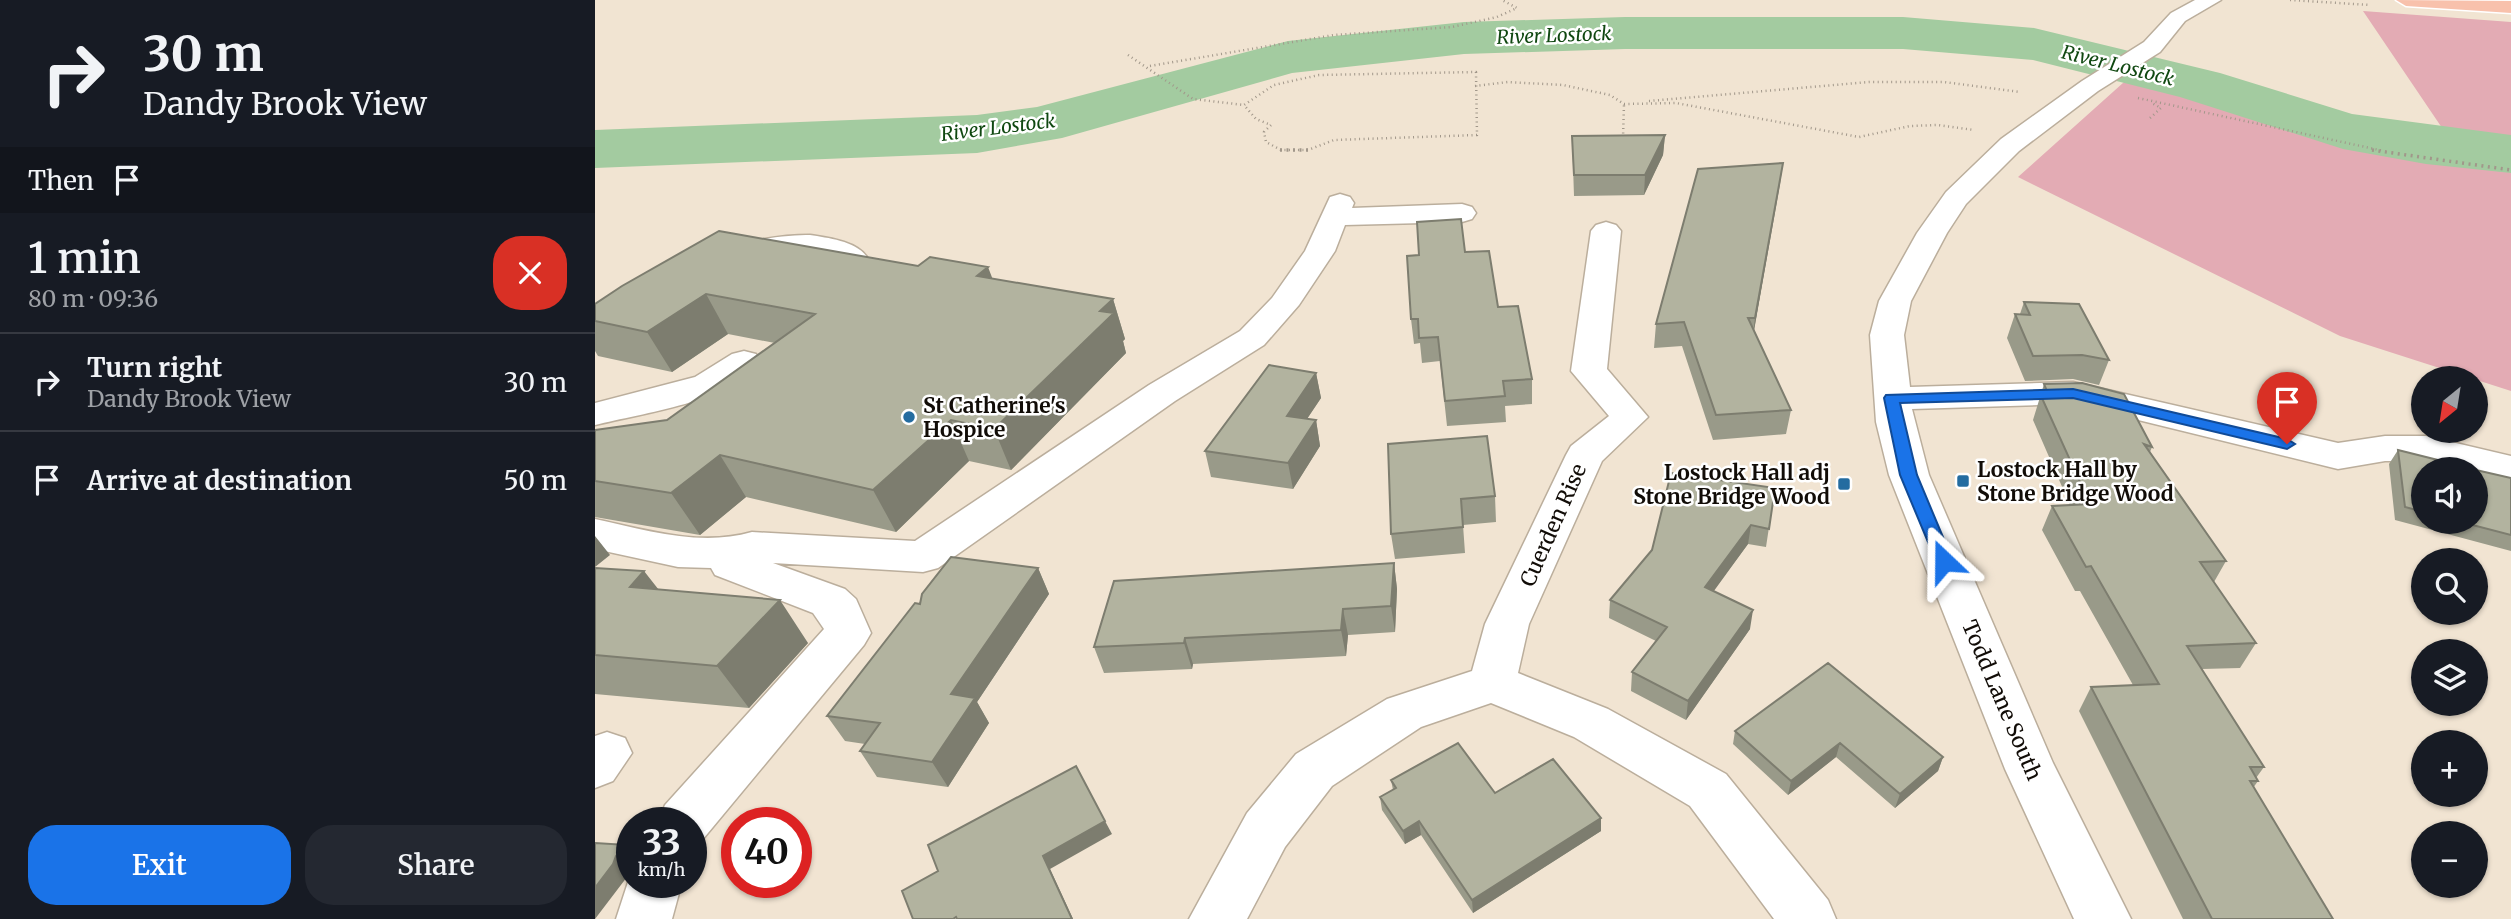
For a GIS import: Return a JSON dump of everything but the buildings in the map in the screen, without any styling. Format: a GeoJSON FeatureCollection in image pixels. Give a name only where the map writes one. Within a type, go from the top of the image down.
{"type":"FeatureCollection","features":[{"type":"Feature","properties":{"kind":"highway"},"geometry":{"type":"LineString","coordinates":[[2406,0],[2511,7]]}},
{"type":"Feature","properties":{"kind":"street"},"geometry":{"type":"LineString","coordinates":[[2159,0],[2178,17],[2211,0]]}},
{"type":"Feature","properties":{"kind":"street","name":"Todd Lane South"},"geometry":{"type":"LineString","coordinates":[[2103,919],[2030,769],[1909,475],[1892,398],[1887,335],[1895,301],[1932,233],[1956,198],[2010,145],[2088,88],[2152,47],[2178,17]]}},
{"type":"Feature","properties":{"kind":"street"},"geometry":{"type":"LineString","coordinates":[[595,534],[678,552],[732,554],[753,547],[923,557],[1162,393],[1252,338],[1283,305],[1320,251],[1337,210],[1462,214]]}},
{"type":"Feature","properties":{"kind":"street","name":"Cuerden Rise"},"geometry":{"type":"LineString","coordinates":[[1492,683],[1507,624],[1552,534],[1585,455],[1630,417],[1589,371],[1606,231]]}},
{"type":"Feature","properties":{"kind":"street"},"geometry":{"type":"LineString","coordinates":[[707,269],[751,252],[793,243],[827,245],[852,257]]}},
{"type":"Feature","properties":{"kind":"street"},"geometry":{"type":"LineString","coordinates":[[595,414],[708,385],[744,361]]}},
{"type":"Feature","properties":{"kind":"street"},"geometry":{"type":"LineString","coordinates":[[1892,398],[2073,393],[2338,456],[2377,447],[2430,447],[2511,469]]}},
{"type":"Feature","properties":{"kind":"street"},"geometry":{"type":"LineString","coordinates":[[697,807],[848,633],[840,611],[829,601],[750,574],[730,564],[732,554]]}},
{"type":"Feature","properties":{"kind":"street"},"geometry":{"type":"LineString","coordinates":[[1217,919],[1266,830],[1314,770],[1404,713],[1492,683],[1591,723],[1708,790],[1808,919]]}},
{"type":"Feature","properties":{"kind":"street"},"geometry":{"type":"LineString","coordinates":[[644,919],[650,898]]}},
{"type":"Feature","properties":{"kind":"path"},"geometry":{"type":"LineString","coordinates":[[1149,66],[1178,64],[1240,50],[1338,35],[1415,30],[1498,19],[1517,8],[1502,0]]}},
{"type":"Feature","properties":{"kind":"path"},"geometry":{"type":"LineString","coordinates":[[1128,55],[1149,66],[1181,92],[1204,102],[1244,105],[1274,85],[1319,75],[1476,72],[1474,86],[1477,135],[1334,140],[1308,150],[1281,150],[1266,142],[1264,132],[1271,125],[1256,119],[1244,105]]}},
{"type":"Feature","properties":{"kind":"path"},"geometry":{"type":"LineString","coordinates":[[1474,86],[1508,82],[1563,85],[1611,94],[1624,104],[1677,103],[1859,137],[1910,126],[1967,127],[2010,145]]}},
{"type":"Feature","properties":{"kind":"path"},"geometry":{"type":"LineString","coordinates":[[1624,104],[1774,88],[1870,82],[2088,88],[2367,149],[2511,170]]}},
{"type":"Feature","properties":{"kind":"path"},"geometry":{"type":"LineString","coordinates":[[2145,99],[2161,108],[2150,118]]}},
{"type":"Feature","properties":{"kind":"path"},"geometry":{"type":"LineString","coordinates":[[1621,149],[1625,129],[1624,104]]}},
{"type":"Feature","properties":{"kind":"shaded area"},"geometry":{"type":"Polygon","coordinates":[[[2363,11],[2511,22],[2511,391],[2489,384],[2489,366],[2433,366],[2340,336],[2018,177],[2133,74],[2384,146],[2461,156],[2363,11]]]}},
{"type":"Feature","properties":{"kind":"waterway","name":"River Lostock"},"geometry":{"type":"LineString","coordinates":[[595,149],[977,134],[1040,125],[1288,57],[1464,38],[1625,33],[1903,33],[2034,44],[2200,85],[2343,131],[2426,145],[2511,154]]}},
{"type":"Feature","properties":{"kind":"place","name":"St Catherine's Hospice"},"geometry":{"type":"Point","coordinates":[909,417]}},
{"type":"Feature","properties":{"kind":"place","name":"Lostock Hall by Stone Bridge Wood"},"geometry":{"type":"Point","coordinates":[1963,481]}},
{"type":"Feature","properties":{"kind":"place","name":"Lostock Hall adj Stone Bridge Wood"},"geometry":{"type":"Point","coordinates":[1844,484]}},
{"type":"Feature","properties":{"kind":"route"},"geometry":{"type":"LineString","coordinates":[[1944,561],[1909,475],[1895,422],[1892,398],[2073,393],[2287,444]]}}]}
